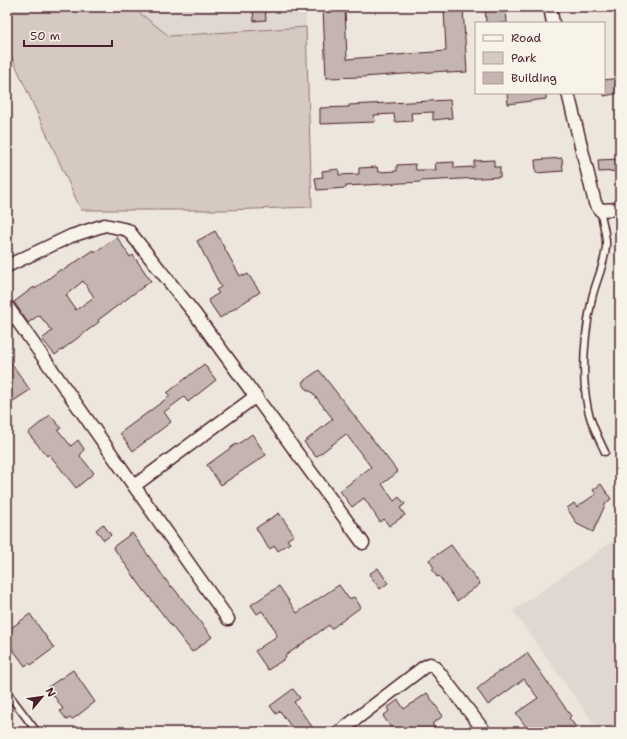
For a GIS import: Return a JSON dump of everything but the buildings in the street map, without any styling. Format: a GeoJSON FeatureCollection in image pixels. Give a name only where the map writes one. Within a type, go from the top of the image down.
{"type":"FeatureCollection","features":[{"type":"Feature","properties":{"kind":"street"},"geometry":{"type":"LineString","coordinates":[[550,7],[553,22]]}},
{"type":"Feature","properties":{"kind":"street"},"geometry":{"type":"LineString","coordinates":[[568,94],[595,203],[600,210],[620,209]]}},
{"type":"Feature","properties":{"kind":"street"},"geometry":{"type":"LineString","coordinates":[[7,266],[71,236],[105,225],[128,230],[195,314],[363,543]]}},
{"type":"Feature","properties":{"kind":"street"},"geometry":{"type":"LineString","coordinates":[[7,306],[228,619]]}},
{"type":"Feature","properties":{"kind":"street"},"geometry":{"type":"LineString","coordinates":[[134,486],[256,396]]}},
{"type":"Feature","properties":{"kind":"street"},"geometry":{"type":"LineString","coordinates":[[339,732],[430,664],[435,667],[485,732]]}},
{"type":"Feature","properties":{"kind":"lane"},"geometry":{"type":"LineString","coordinates":[[600,210],[607,244],[602,268],[591,304],[584,366],[587,405],[595,430],[605,452]]}},
{"type":"Feature","properties":{"kind":"lane"},"geometry":{"type":"LineString","coordinates":[[7,692],[37,732]]}},
{"type":"Feature","properties":{"kind":"shaded area"},"geometry":{"type":"Polygon","coordinates":[[[132,7],[306,7],[306,27],[169,36],[132,7]]]}},
{"type":"Feature","properties":{"kind":"shaded area"},"geometry":{"type":"Polygon","coordinates":[[[620,536],[620,732],[600,732],[513,611],[620,536]]]}},
{"type":"Feature","properties":{"kind":"green space"},"geometry":{"type":"Polygon","coordinates":[[[7,7],[132,7],[169,36],[306,27],[312,207],[226,210],[81,210],[10,53],[7,52],[7,7]]]}}]}
